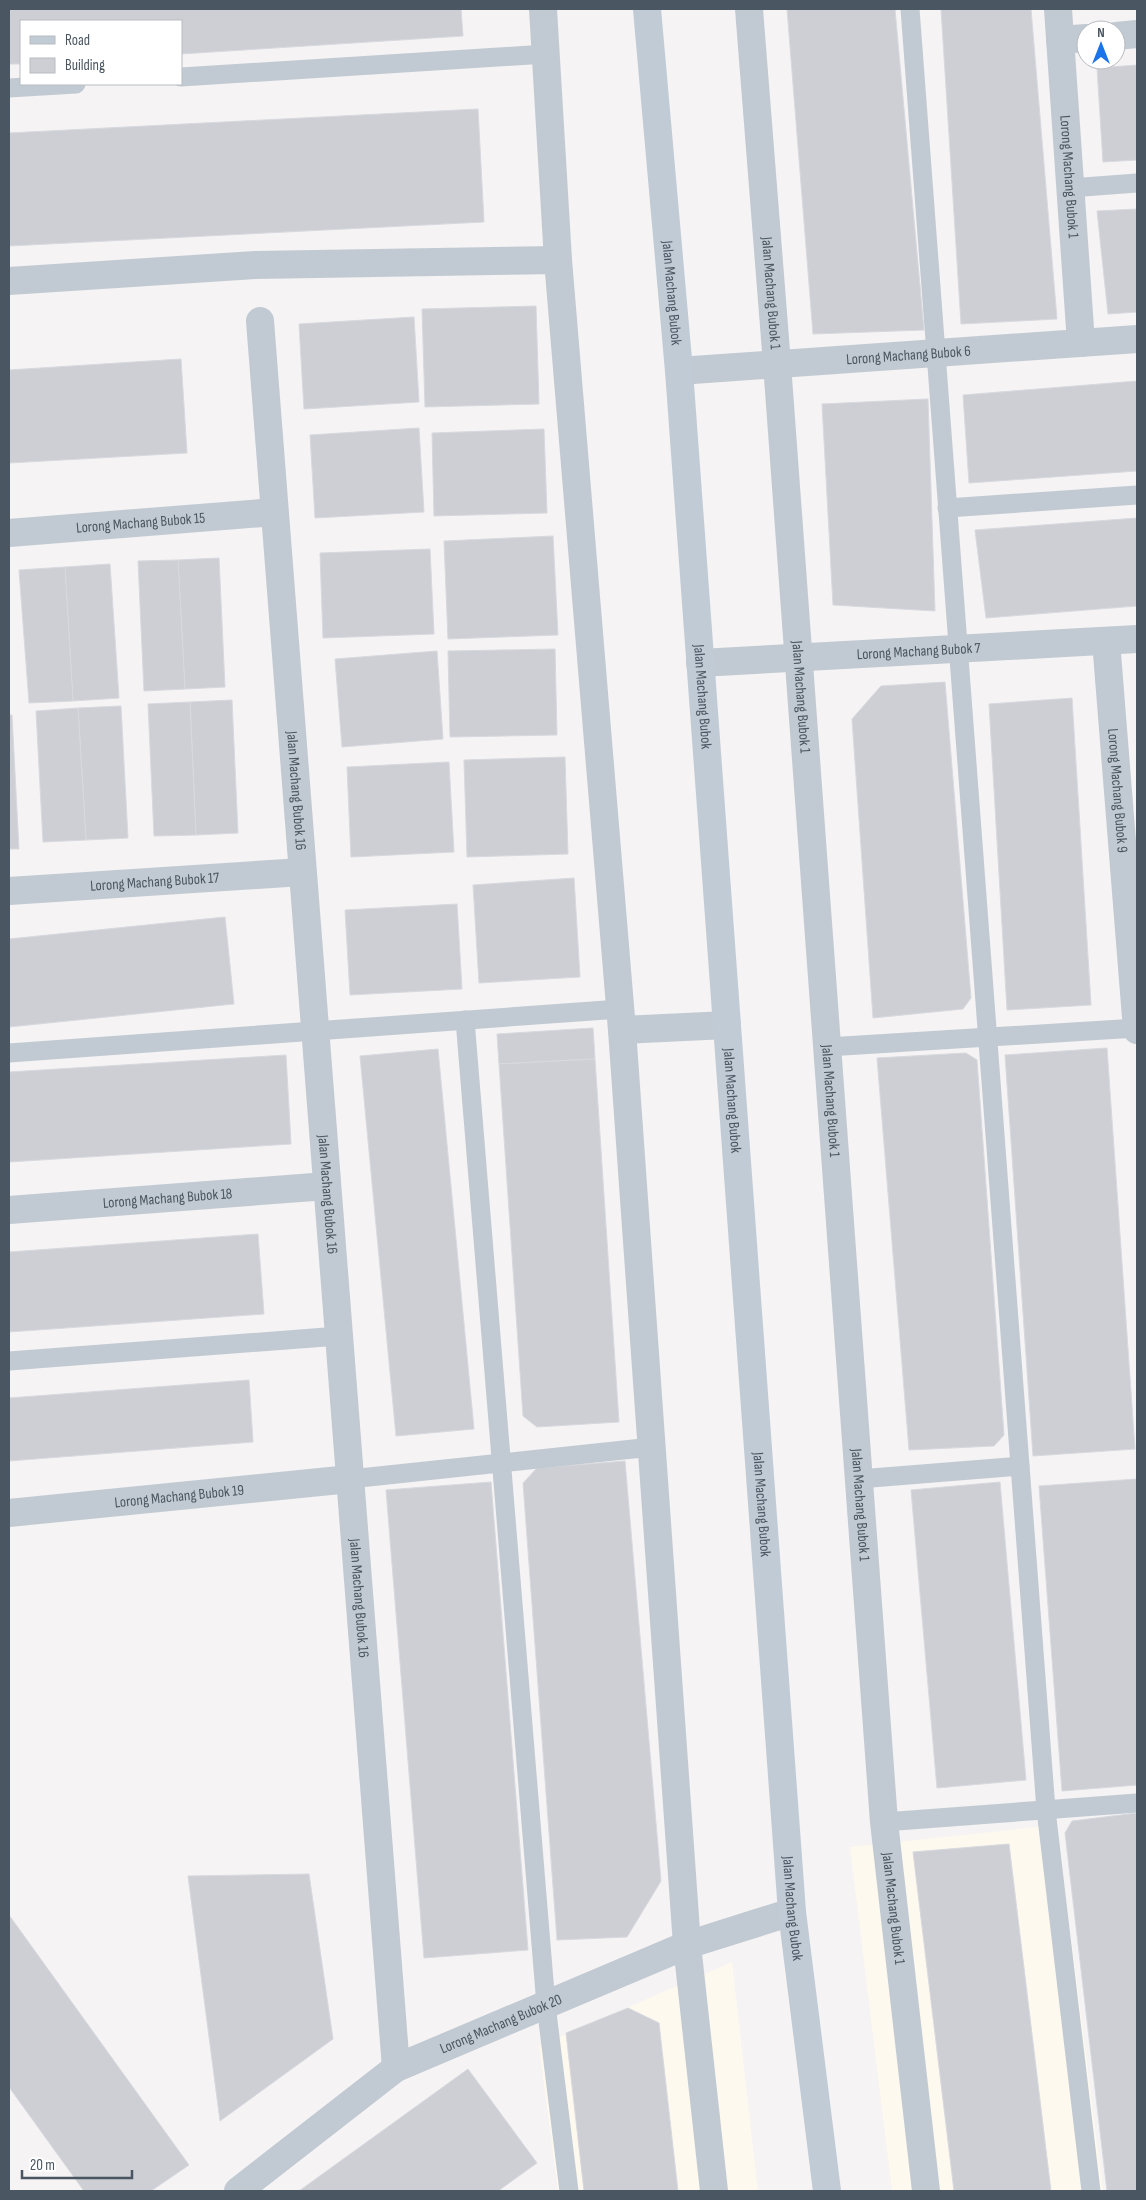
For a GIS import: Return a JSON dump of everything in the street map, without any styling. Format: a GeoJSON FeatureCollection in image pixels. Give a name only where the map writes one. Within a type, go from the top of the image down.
{"type":"FeatureCollection","features":[{"type":"Feature","properties":{"kind":"main road","name":"Jalan Machang Bubok"},"geometry":{"type":"LineString","coordinates":[[646,9],[679,371],[792,1912],[827,2191]]}},
{"type":"Feature","properties":{"kind":"street"},"geometry":{"type":"LineString","coordinates":[[543,9],[558,260],[621,1020],[687,1945],[714,2191]]}},
{"type":"Feature","properties":{"kind":"street","name":"Jalan Machang Bubok 1"},"geometry":{"type":"LineString","coordinates":[[749,9],[777,364],[884,1822],[926,2191]]}},
{"type":"Feature","properties":{"kind":"street","name":"Lorong Machang Bubok 1"},"geometry":{"type":"LineString","coordinates":[[1058,9],[1073,39],[1070,188],[1081,343]]}},
{"type":"Feature","properties":{"kind":"street"},"geometry":{"type":"LineString","coordinates":[[9,281],[255,265],[558,260]]}},
{"type":"Feature","properties":{"kind":"street","name":"Jalan Machang Bubok 16"},"geometry":{"type":"LineString","coordinates":[[260,321],[396,2068]]}},
{"type":"Feature","properties":{"kind":"street","name":"Lorong Machang Bubok 6"},"geometry":{"type":"LineString","coordinates":[[679,371],[1137,339]]}},
{"type":"Feature","properties":{"kind":"street","name":"Lorong Machang Bubok 15"},"geometry":{"type":"LineString","coordinates":[[9,533],[274,512]]}},
{"type":"Feature","properties":{"kind":"street","name":"Lorong Machang Bubok 7"},"geometry":{"type":"LineString","coordinates":[[700,664],[1137,639]]}},
{"type":"Feature","properties":{"kind":"street","name":"Lorong Machang Bubok 9"},"geometry":{"type":"LineString","coordinates":[[1106,641],[1137,1029]]}},
{"type":"Feature","properties":{"kind":"street","name":"Lorong Machang Bubok 17"},"geometry":{"type":"LineString","coordinates":[[9,891],[302,872]]}},
{"type":"Feature","properties":{"kind":"street"},"geometry":{"type":"LineString","coordinates":[[621,1020],[727,1025]]}},
{"type":"Feature","properties":{"kind":"street","name":"Lorong Machang Bubok 18"},"geometry":{"type":"LineString","coordinates":[[9,1210],[327,1186]]}},
{"type":"Feature","properties":{"kind":"street","name":"Lorong Machang Bubok 19"},"geometry":{"type":"LineString","coordinates":[[9,1513],[350,1479]]}},
{"type":"Feature","properties":{"kind":"street","name":"Lorong Machang Bubok 20"},"geometry":{"type":"LineString","coordinates":[[238,2191],[396,2068],[687,1945],[792,1912]]}},
{"type":"Feature","properties":{"kind":"lane"},"geometry":{"type":"LineString","coordinates":[[910,9],[1046,1810],[1091,2191]]}},
{"type":"Feature","properties":{"kind":"lane"},"geometry":{"type":"LineString","coordinates":[[182,77],[546,54]]}},
{"type":"Feature","properties":{"kind":"lane"},"geometry":{"type":"LineString","coordinates":[[9,88],[59,85]]}},
{"type":"Feature","properties":{"kind":"lane"},"geometry":{"type":"LineString","coordinates":[[1070,188],[1137,183]]}},
{"type":"Feature","properties":{"kind":"lane"},"geometry":{"type":"LineString","coordinates":[[947,508],[1137,495]]}},
{"type":"Feature","properties":{"kind":"lane"},"geometry":{"type":"LineString","coordinates":[[465,1020],[546,2005],[565,2189]]}},
{"type":"Feature","properties":{"kind":"lane"},"geometry":{"type":"LineString","coordinates":[[9,1053],[465,1020],[621,1020]]}},
{"type":"Feature","properties":{"kind":"lane"},"geometry":{"type":"LineString","coordinates":[[827,1047],[1137,1029]]}},
{"type":"Feature","properties":{"kind":"lane"},"geometry":{"type":"LineString","coordinates":[[9,1361],[338,1336]]}},
{"type":"Feature","properties":{"kind":"lane"},"geometry":{"type":"LineString","coordinates":[[350,1479],[652,1447]]}},
{"type":"Feature","properties":{"kind":"lane"},"geometry":{"type":"LineString","coordinates":[[859,1478],[1020,1466]]}},
{"type":"Feature","properties":{"kind":"lane"},"geometry":{"type":"LineString","coordinates":[[884,1822],[1137,1803]]}},
{"type":"Feature","properties":{"kind":"shaded area"},"geometry":{"type":"Polygon","coordinates":[[[1057,1825],[1103,2191],[892,2191],[850,1847],[1057,1825]]]}},
{"type":"Feature","properties":{"kind":"shaded area"},"geometry":{"type":"Polygon","coordinates":[[[732,1962],[758,2191],[558,2191],[539,2046],[732,1962]]]}},
{"type":"Feature","properties":{"kind":"building"},"geometry":{"type":"Polygon","coordinates":[[[9,9],[461,9],[463,36],[182,54],[182,20],[20,20],[20,64],[9,64],[9,9]]]}},
{"type":"Feature","properties":{"kind":"building"},"geometry":{"type":"Polygon","coordinates":[[[787,9],[895,9],[924,330],[813,334],[787,9]]]}},
{"type":"Feature","properties":{"kind":"building"},"geometry":{"type":"Polygon","coordinates":[[[941,9],[1031,9],[1057,319],[961,324],[941,9]]]}},
{"type":"Feature","properties":{"kind":"building"},"geometry":{"type":"Polygon","coordinates":[[[1137,65],[1137,160],[1103,162],[1097,70],[1126,70],[1126,66],[1137,65]]]}},
{"type":"Feature","properties":{"kind":"building"},"geometry":{"type":"Polygon","coordinates":[[[478,109],[484,222],[9,246],[9,133],[478,109]]]}},
{"type":"Feature","properties":{"kind":"building"},"geometry":{"type":"Polygon","coordinates":[[[1137,209],[1137,312],[1108,314],[1097,211],[1137,209]]]}},
{"type":"Feature","properties":{"kind":"building"},"geometry":{"type":"Polygon","coordinates":[[[536,306],[539,404],[425,407],[422,309],[536,306]]]}},
{"type":"Feature","properties":{"kind":"building"},"geometry":{"type":"Polygon","coordinates":[[[414,317],[419,402],[304,409],[299,324],[414,317]]]}},
{"type":"Feature","properties":{"kind":"building"},"geometry":{"type":"Polygon","coordinates":[[[181,359],[187,453],[9,463],[9,370],[181,359]]]}},
{"type":"Feature","properties":{"kind":"building"},"geometry":{"type":"Polygon","coordinates":[[[1137,381],[1137,471],[969,483],[963,395],[1137,381]]]}},
{"type":"Feature","properties":{"kind":"building"},"geometry":{"type":"Polygon","coordinates":[[[928,399],[935,611],[833,605],[822,404],[928,399]]]}},
{"type":"Feature","properties":{"kind":"building"},"geometry":{"type":"Polygon","coordinates":[[[419,428],[424,512],[315,518],[310,435],[419,428]]]}},
{"type":"Feature","properties":{"kind":"building"},"geometry":{"type":"Polygon","coordinates":[[[544,429],[547,513],[434,516],[432,433],[544,429]]]}},
{"type":"Feature","properties":{"kind":"building"},"geometry":{"type":"Polygon","coordinates":[[[1137,518],[1137,606],[986,618],[975,530],[1137,518]]]}},
{"type":"Feature","properties":{"kind":"building"},"geometry":{"type":"Polygon","coordinates":[[[553,536],[558,635],[448,639],[444,541],[553,536]]]}},
{"type":"Feature","properties":{"kind":"building"},"geometry":{"type":"Polygon","coordinates":[[[430,549],[434,634],[323,638],[320,553],[430,549]]]}},
{"type":"Feature","properties":{"kind":"building"},"geometry":{"type":"Polygon","coordinates":[[[219,558],[225,687],[185,689],[178,560],[219,558]]]}},
{"type":"Feature","properties":{"kind":"building"},"geometry":{"type":"Polygon","coordinates":[[[178,560],[185,689],[144,691],[138,561],[178,560]]]}},
{"type":"Feature","properties":{"kind":"building"},"geometry":{"type":"Polygon","coordinates":[[[110,564],[119,698],[73,701],[65,567],[110,564]]]}},
{"type":"Feature","properties":{"kind":"building"},"geometry":{"type":"Polygon","coordinates":[[[65,567],[73,701],[29,703],[19,570],[65,567]]]}},
{"type":"Feature","properties":{"kind":"building"},"geometry":{"type":"Polygon","coordinates":[[[555,649],[557,735],[450,737],[448,651],[555,649]]]}},
{"type":"Feature","properties":{"kind":"building"},"geometry":{"type":"Polygon","coordinates":[[[437,651],[443,739],[342,747],[335,659],[437,651]]]}},
{"type":"Feature","properties":{"kind":"building"},"geometry":{"type":"Polygon","coordinates":[[[945,682],[971,998],[963,1009],[873,1018],[852,719],[881,686],[945,682]]]}},
{"type":"Feature","properties":{"kind":"building"},"geometry":{"type":"Polygon","coordinates":[[[1072,698],[1091,1005],[1007,1010],[989,704],[1072,698]]]}},
{"type":"Feature","properties":{"kind":"building"},"geometry":{"type":"Polygon","coordinates":[[[232,700],[238,833],[196,835],[190,702],[232,700]]]}},
{"type":"Feature","properties":{"kind":"building"},"geometry":{"type":"Polygon","coordinates":[[[190,702],[196,835],[154,836],[148,704],[190,702]]]}},
{"type":"Feature","properties":{"kind":"building"},"geometry":{"type":"Polygon","coordinates":[[[121,706],[128,838],[86,840],[78,708],[121,706]]]}},
{"type":"Feature","properties":{"kind":"building"},"geometry":{"type":"Polygon","coordinates":[[[78,708],[86,840],[43,842],[36,711],[78,708]]]}},
{"type":"Feature","properties":{"kind":"building"},"geometry":{"type":"Polygon","coordinates":[[[9,715],[12,715],[19,849],[9,849],[9,715]]]}},
{"type":"Feature","properties":{"kind":"building"},"geometry":{"type":"Polygon","coordinates":[[[565,757],[568,854],[467,857],[464,760],[565,757]]]}},
{"type":"Feature","properties":{"kind":"building"},"geometry":{"type":"Polygon","coordinates":[[[449,762],[454,852],[351,857],[347,767],[449,762]]]}},
{"type":"Feature","properties":{"kind":"building"},"geometry":{"type":"Polygon","coordinates":[[[574,878],[580,977],[479,983],[473,885],[574,878]]]}},
{"type":"Feature","properties":{"kind":"building"},"geometry":{"type":"Polygon","coordinates":[[[457,904],[462,989],[350,995],[345,910],[457,904]]]}},
{"type":"Feature","properties":{"kind":"building"},"geometry":{"type":"Polygon","coordinates":[[[225,917],[234,1004],[9,1027],[9,939],[225,917]]]}},
{"type":"Feature","properties":{"kind":"building"},"geometry":{"type":"Polygon","coordinates":[[[593,1028],[595,1059],[499,1064],[497,1034],[593,1028]]]}},
{"type":"Feature","properties":{"kind":"building"},"geometry":{"type":"Polygon","coordinates":[[[1107,1048],[1135,1449],[1033,1456],[1005,1055],[1107,1048]]]}},
{"type":"Feature","properties":{"kind":"building"},"geometry":{"type":"Polygon","coordinates":[[[438,1049],[474,1429],[396,1436],[360,1056],[438,1049]]]}},
{"type":"Feature","properties":{"kind":"building"},"geometry":{"type":"Polygon","coordinates":[[[966,1053],[977,1060],[1004,1435],[994,1446],[909,1450],[877,1058],[966,1053]]]}},
{"type":"Feature","properties":{"kind":"building"},"geometry":{"type":"Polygon","coordinates":[[[286,1055],[291,1144],[9,1162],[9,1072],[286,1055]]]}},
{"type":"Feature","properties":{"kind":"building"},"geometry":{"type":"Polygon","coordinates":[[[595,1059],[619,1422],[537,1427],[523,1416],[499,1064],[595,1059]]]}},
{"type":"Feature","properties":{"kind":"building"},"geometry":{"type":"Polygon","coordinates":[[[258,1234],[264,1314],[9,1332],[9,1252],[258,1234]]]}},
{"type":"Feature","properties":{"kind":"building"},"geometry":{"type":"Polygon","coordinates":[[[249,1380],[253,1442],[9,1461],[9,1398],[249,1380]]]}},
{"type":"Feature","properties":{"kind":"building"},"geometry":{"type":"Polygon","coordinates":[[[625,1461],[661,1881],[627,1937],[557,1940],[523,1483],[537,1468],[625,1461]]]}},
{"type":"Feature","properties":{"kind":"building"},"geometry":{"type":"Polygon","coordinates":[[[1137,1479],[1137,1785],[1062,1791],[1039,1486],[1137,1479]]]}},
{"type":"Feature","properties":{"kind":"building"},"geometry":{"type":"Polygon","coordinates":[[[491,1482],[528,1950],[424,1958],[386,1490],[491,1482]]]}},
{"type":"Feature","properties":{"kind":"building"},"geometry":{"type":"Polygon","coordinates":[[[1000,1482],[1026,1780],[937,1788],[911,1490],[1000,1482]]]}},
{"type":"Feature","properties":{"kind":"building"},"geometry":{"type":"Polygon","coordinates":[[[1137,1813],[1137,2191],[1107,2191],[1065,1833],[1072,1821],[1137,1813]]]}},
{"type":"Feature","properties":{"kind":"building"},"geometry":{"type":"Polygon","coordinates":[[[1009,1844],[1051,2191],[954,2191],[913,1852],[1009,1844]]]}},
{"type":"Feature","properties":{"kind":"building"},"geometry":{"type":"Polygon","coordinates":[[[309,1874],[333,2039],[220,2121],[188,1876],[309,1874]]]}},
{"type":"Feature","properties":{"kind":"building"},"geometry":{"type":"Polygon","coordinates":[[[9,1915],[189,2165],[151,2191],[84,2191],[9,2087],[9,1915]]]}},
{"type":"Feature","properties":{"kind":"building"},"geometry":{"type":"Polygon","coordinates":[[[628,2008],[659,2023],[678,2191],[584,2191],[566,2033],[628,2008]]]}},
{"type":"Feature","properties":{"kind":"building"},"geometry":{"type":"Polygon","coordinates":[[[468,2069],[537,2163],[498,2191],[299,2191],[468,2069]]]}}]}
